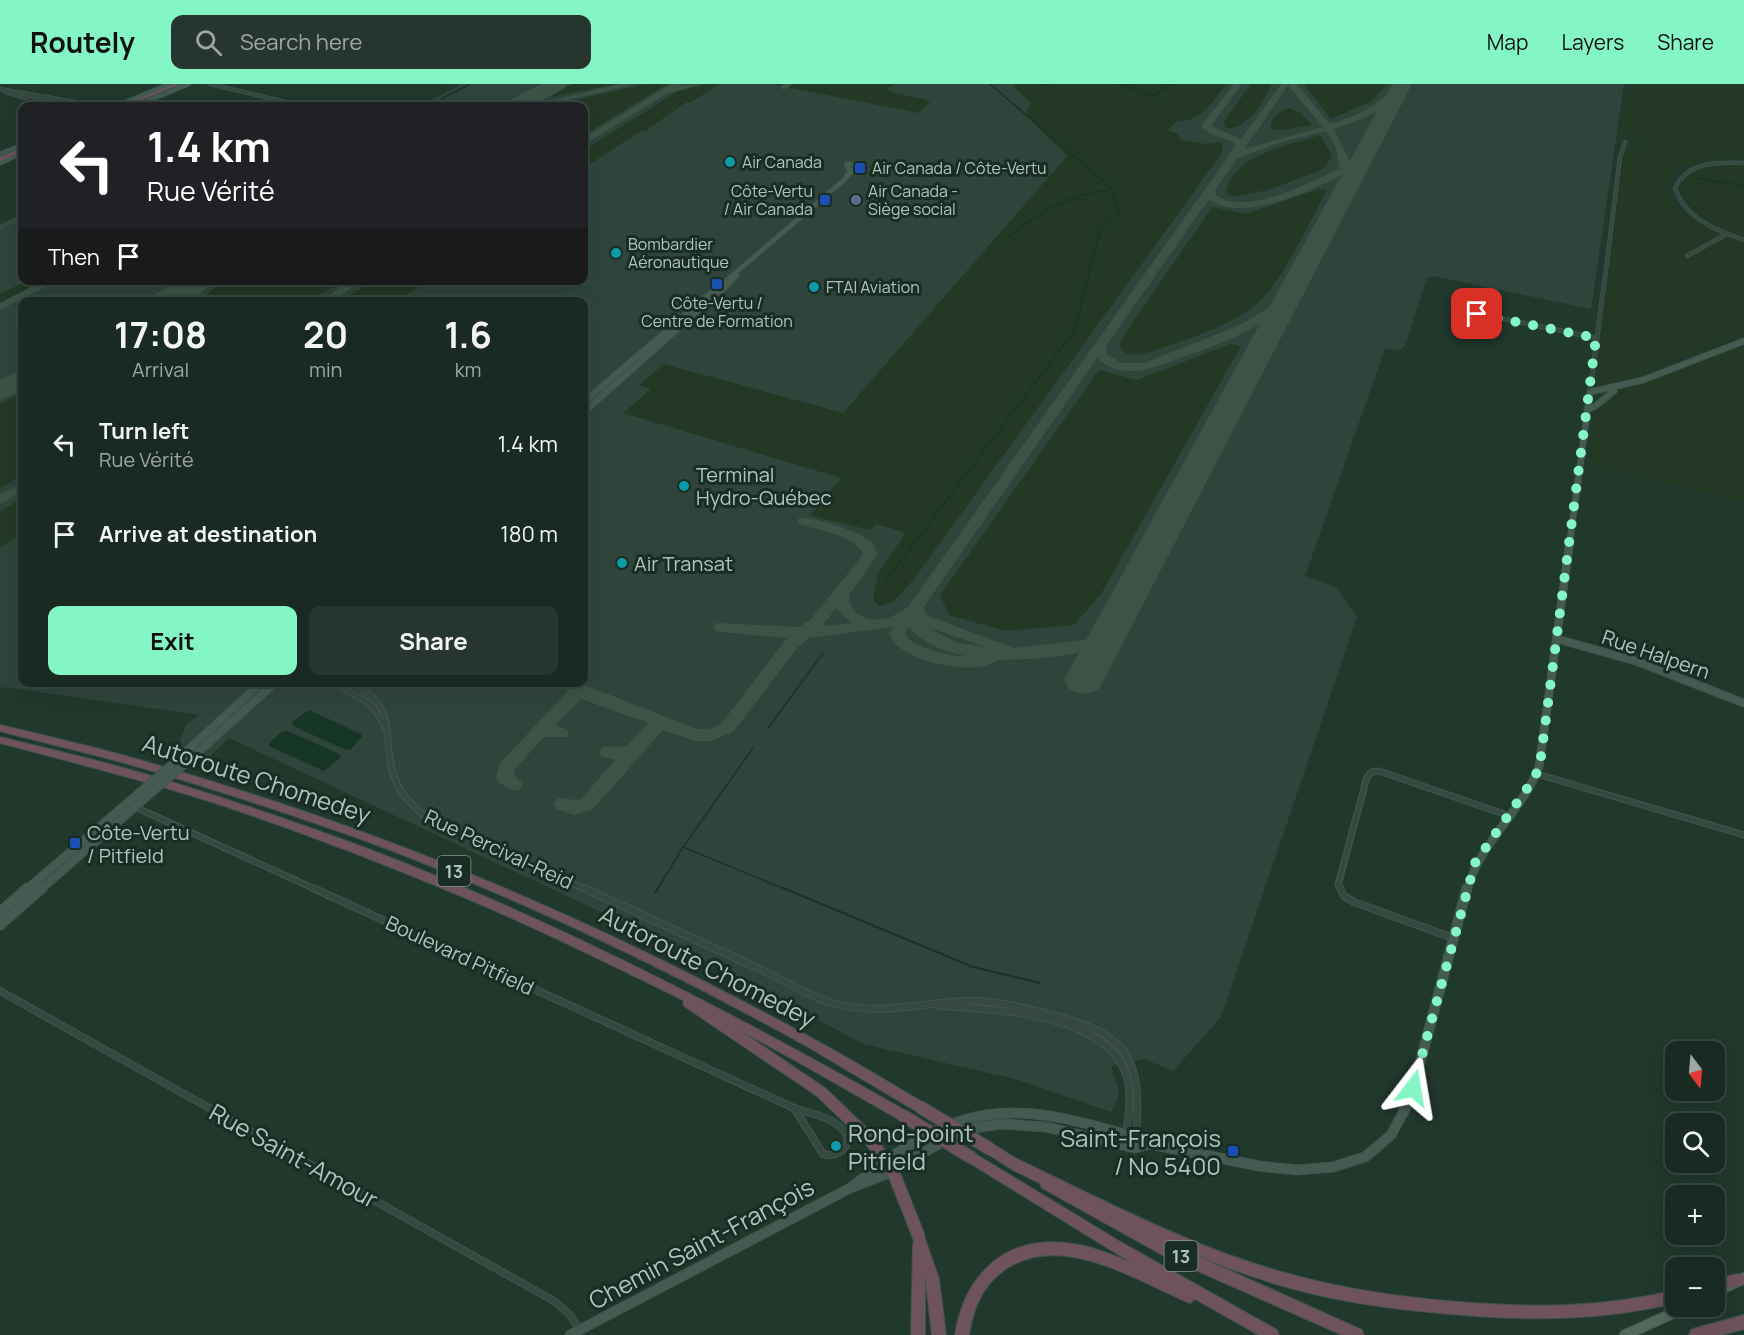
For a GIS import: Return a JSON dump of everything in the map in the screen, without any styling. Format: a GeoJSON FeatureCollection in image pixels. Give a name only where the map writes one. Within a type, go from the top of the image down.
{"type":"FeatureCollection","features":[{"type":"Feature","properties":{"kind":"highway"},"geometry":{"type":"LineString","coordinates":[[139,102],[178,84]]}},
{"type":"Feature","properties":{"kind":"highway"},"geometry":{"type":"LineString","coordinates":[[139,102],[183,84]]}},
{"type":"Feature","properties":{"kind":"highway"},"geometry":{"type":"LineString","coordinates":[[137,102],[162,87]]}},
{"type":"Feature","properties":{"kind":"highway"},"geometry":{"type":"LineString","coordinates":[[0,159],[18,151]]}},
{"type":"Feature","properties":{"kind":"highway","name":"Autoroute Chomedey"},"geometry":{"type":"LineString","coordinates":[[0,728],[129,760],[259,799],[375,840],[494,888],[616,943],[735,1003],[837,1058],[1012,1163],[1146,1239],[1357,1335]]}},
{"type":"Feature","properties":{"kind":"highway","name":"Autoroute Chomedey"},"geometry":{"type":"LineString","coordinates":[[0,740],[153,780],[327,837],[495,904],[657,981],[778,1044],[972,1158],[1104,1240],[1222,1309],[1272,1335]]}},
{"type":"Feature","properties":{"kind":"highway"},"geometry":{"type":"LineString","coordinates":[[657,981],[821,1092],[870,1138],[894,1174],[919,1237],[933,1279],[939,1335]]}},
{"type":"Feature","properties":{"kind":"highway"},"geometry":{"type":"LineString","coordinates":[[1012,1163],[1217,1256],[1282,1280],[1338,1293],[1409,1304],[1550,1314],[1605,1312],[1665,1298]]}},
{"type":"Feature","properties":{"kind":"highway"},"geometry":{"type":"LineString","coordinates":[[918,1335],[919,1237]]}},
{"type":"Feature","properties":{"kind":"highway"},"geometry":{"type":"LineString","coordinates":[[962,1335],[969,1303],[987,1276],[1011,1256],[1040,1247],[1059,1247],[1080,1251],[1222,1309]]}},
{"type":"Feature","properties":{"kind":"highway"},"geometry":{"type":"LineString","coordinates":[[1725,1283],[1741,1279]]}},
{"type":"Feature","properties":{"kind":"highway"},"geometry":{"type":"LineString","coordinates":[[1696,1335],[1744,1322]]}},
{"type":"Feature","properties":{"kind":"main road"},"geometry":{"type":"LineString","coordinates":[[1725,1287],[1741,1279]]}},
{"type":"Feature","properties":{"kind":"main road"},"geometry":{"type":"LineString","coordinates":[[1625,1335],[1665,1317]]}},
{"type":"Feature","properties":{"kind":"street"},"geometry":{"type":"LineString","coordinates":[[126,102],[170,84]]}},
{"type":"Feature","properties":{"kind":"street"},"geometry":{"type":"LineString","coordinates":[[140,102],[189,84]]}},
{"type":"Feature","properties":{"kind":"street"},"geometry":{"type":"LineString","coordinates":[[210,84],[285,102]]}},
{"type":"Feature","properties":{"kind":"street"},"geometry":{"type":"LineString","coordinates":[[0,90],[42,102]]}},
{"type":"Feature","properties":{"kind":"street"},"geometry":{"type":"LineString","coordinates":[[0,90],[56,102]]}},
{"type":"Feature","properties":{"kind":"street"},"geometry":{"type":"LineString","coordinates":[[0,90],[74,102]]}},
{"type":"Feature","properties":{"kind":"street","name":"Chemin Saint-François"},"geometry":{"type":"LineString","coordinates":[[852,1187],[880,1164],[955,1121],[977,1114],[1001,1111],[1027,1112],[1126,1134],[1150,1144],[1256,1166],[1296,1171],[1343,1164],[1379,1146],[1400,1124],[1410,1100],[1475,863],[1537,774],[1557,639],[1620,157],[1625,142]]}},
{"type":"Feature","properties":{"kind":"street"},"geometry":{"type":"LineString","coordinates":[[588,399],[855,171],[859,164],[851,162],[845,165],[850,171],[843,181]]}},
{"type":"Feature","properties":{"kind":"street"},"geometry":{"type":"LineString","coordinates":[[1744,163],[1699,166],[1683,175],[1675,188],[1681,202],[1689,212],[1727,234],[1744,240]]}},
{"type":"Feature","properties":{"kind":"street"},"geometry":{"type":"LineString","coordinates":[[0,227],[18,219]]}},
{"type":"Feature","properties":{"kind":"street"},"geometry":{"type":"LineString","coordinates":[[1687,256],[1727,234]]}},
{"type":"Feature","properties":{"kind":"street"},"geometry":{"type":"LineString","coordinates":[[588,408],[708,302],[755,256]]}},
{"type":"Feature","properties":{"kind":"street"},"geometry":{"type":"LineString","coordinates":[[1469,335],[1475,315],[1480,314],[1596,338]]}},
{"type":"Feature","properties":{"kind":"street"},"geometry":{"type":"LineString","coordinates":[[1590,392],[1602,392],[1626,384],[1744,340]]}},
{"type":"Feature","properties":{"kind":"street"},"geometry":{"type":"LineString","coordinates":[[1587,409],[1594,407],[1604,397],[1626,384]]}},
{"type":"Feature","properties":{"kind":"street","name":"Rue Halpern"},"geometry":{"type":"LineString","coordinates":[[1557,639],[1636,661],[1744,703]]}},
{"type":"Feature","properties":{"kind":"street"},"geometry":{"type":"LineString","coordinates":[[0,925],[131,805],[140,792],[257,687]]}},
{"type":"Feature","properties":{"kind":"street"},"geometry":{"type":"LineString","coordinates":[[0,912],[131,805],[150,794],[270,687]]}},
{"type":"Feature","properties":{"kind":"street","name":"Rue Percival-Reid"},"geometry":{"type":"LineString","coordinates":[[342,687],[368,701],[382,717],[395,784],[405,800],[428,817],[827,1001],[853,1009],[876,1011],[963,1000],[988,1001],[1078,1020],[1104,1032],[1124,1051],[1137,1076],[1140,1101],[1135,1148]]}},
{"type":"Feature","properties":{"kind":"street","name":"Rue Percival-Reid"},"geometry":{"type":"LineString","coordinates":[[363,687],[380,701],[387,716],[387,735]]}},
{"type":"Feature","properties":{"kind":"street"},"geometry":{"type":"LineString","coordinates":[[1453,939],[1354,902],[1340,890],[1338,885],[1367,777],[1372,772],[1378,771],[1507,815]]}},
{"type":"Feature","properties":{"kind":"street"},"geometry":{"type":"LineString","coordinates":[[1537,774],[1744,835]]}},
{"type":"Feature","properties":{"kind":"street","name":"Boulevard Pitfield"},"geometry":{"type":"LineString","coordinates":[[131,805],[794,1108],[841,1127],[848,1138],[844,1150],[836,1155],[823,1154],[794,1108]]}},
{"type":"Feature","properties":{"kind":"street","name":"Rue Saint-Amour"},"geometry":{"type":"LineString","coordinates":[[0,991],[554,1301],[569,1314],[575,1333]]}},
{"type":"Feature","properties":{"kind":"street","name":"Rue Percival-Reid"},"geometry":{"type":"LineString","coordinates":[[928,1005],[999,1011],[1077,1028],[1100,1039],[1115,1054],[1127,1077],[1130,1095],[1124,1146]]}},
{"type":"Feature","properties":{"kind":"street","name":"Chemin Saint-François"},"geometry":{"type":"LineString","coordinates":[[575,1333],[852,1187],[886,1175],[958,1133],[985,1125],[1009,1123],[1035,1125],[1135,1148],[1150,1144]]}},
{"type":"Feature","properties":{"kind":"shaded area"},"geometry":{"type":"Polygon","coordinates":[[[461,84],[1624,84],[1591,309],[1433,276],[1427,278],[1405,346],[1400,350],[1385,349],[1305,576],[1336,587],[1357,617],[1221,1017],[1173,1071],[1144,1059],[1111,1066],[1118,1088],[1118,1098],[1111,1112],[1015,1079],[863,1044],[740,977],[229,738],[206,760],[174,755],[187,723],[200,715],[4,687],[0,690],[0,229],[18,221],[18,285],[588,285],[588,102],[427,102],[461,84]]]}},
{"type":"Feature","properties":{"kind":"shaded area"},"geometry":{"type":"Polygon","coordinates":[[[573,84],[615,84],[550,97],[573,84]]]}},
{"type":"Feature","properties":{"kind":"shaded area"},"geometry":{"type":"Polygon","coordinates":[[[647,84],[667,84],[588,133],[588,102],[566,102],[647,84]]]}},
{"type":"Feature","properties":{"kind":"shaded area"},"geometry":{"type":"Polygon","coordinates":[[[707,84],[719,84],[588,165],[588,147],[678,91],[707,84]]]}},
{"type":"Feature","properties":{"kind":"shaded area"},"geometry":{"type":"Polygon","coordinates":[[[771,84],[894,84],[887,88],[891,92],[927,100],[930,103],[918,113],[771,84]]]}},
{"type":"Feature","properties":{"kind":"shaded area"},"geometry":{"type":"Polygon","coordinates":[[[1015,84],[1227,84],[1199,115],[1185,121],[1177,121],[1168,130],[1178,134],[1181,140],[1206,144],[1220,142],[1223,146],[1222,153],[914,579],[893,602],[879,606],[873,600],[878,573],[906,533],[876,524],[870,530],[812,516],[811,514],[841,478],[623,413],[651,389],[639,385],[664,364],[843,413],[1067,156],[1025,114],[1031,103],[1015,88],[1015,84]]]}},
{"type":"Feature","properties":{"kind":"shaded area"},"geometry":{"type":"Polygon","coordinates":[[[1251,84],[1272,84],[1260,106],[1247,120],[1241,125],[1226,128],[1223,122],[1251,84]]]}},
{"type":"Feature","properties":{"kind":"shaded area"},"geometry":{"type":"Polygon","coordinates":[[[1304,84],[1386,84],[1372,101],[1331,119],[1304,84]]]}},
{"type":"Feature","properties":{"kind":"shaded area"},"geometry":{"type":"Polygon","coordinates":[[[1632,84],[1744,84],[1744,159],[1717,158],[1680,167],[1672,172],[1665,190],[1682,212],[1694,219],[1708,222],[1683,198],[1681,192],[1685,178],[1707,167],[1744,165],[1744,335],[1598,389],[1596,386],[1622,146],[1632,148],[1637,145],[1635,140],[1617,137],[1632,84]]]}},
{"type":"Feature","properties":{"kind":"shaded area"},"geometry":{"type":"Polygon","coordinates":[[[1289,108],[1301,113],[1312,125],[1282,130],[1271,129],[1276,116],[1289,108]]]}},
{"type":"Feature","properties":{"kind":"shaded area"},"geometry":{"type":"Polygon","coordinates":[[[1320,135],[1332,155],[1326,166],[1319,171],[1268,190],[1233,197],[1226,192],[1231,179],[1251,160],[1264,153],[1320,135]]]}},
{"type":"Feature","properties":{"kind":"shaded area"},"geometry":{"type":"Polygon","coordinates":[[[1319,189],[1327,190],[1297,246],[1272,287],[1254,306],[1244,314],[1220,326],[1152,351],[1133,355],[1122,351],[1120,345],[1124,335],[1212,207],[1246,214],[1319,189]]]}},
{"type":"Feature","properties":{"kind":"shaded area"},"geometry":{"type":"Polygon","coordinates":[[[19,285],[39,285],[0,305],[0,294],[19,285]]]}},
{"type":"Feature","properties":{"kind":"shaded area"},"geometry":{"type":"Polygon","coordinates":[[[218,285],[336,285],[316,297],[204,297],[218,285]]]}},
{"type":"Feature","properties":{"kind":"shaded area"},"geometry":{"type":"Polygon","coordinates":[[[366,285],[422,285],[402,297],[347,297],[366,285]]]}},
{"type":"Feature","properties":{"kind":"shaded area"},"geometry":{"type":"Polygon","coordinates":[[[1230,344],[1241,346],[1101,594],[1074,625],[1005,631],[949,615],[940,595],[1099,370],[1137,380],[1230,344]]]}},
{"type":"Feature","properties":{"kind":"shaded area"},"geometry":{"type":"Polygon","coordinates":[[[1744,345],[1744,502],[1591,466],[1593,425],[1598,410],[1604,402],[1622,390],[1744,345]]]}},
{"type":"Feature","properties":{"kind":"shaded area"},"geometry":{"type":"Polygon","coordinates":[[[18,394],[18,478],[0,489],[0,405],[18,394]]]}},
{"type":"Feature","properties":{"kind":"shaded area"},"geometry":{"type":"Polygon","coordinates":[[[18,501],[18,536],[0,548],[0,512],[18,501]]]}},
{"type":"Feature","properties":{"kind":"shaded area"},"geometry":{"type":"Polygon","coordinates":[[[309,710],[361,734],[362,737],[351,749],[346,750],[293,726],[292,722],[309,710]]]}},
{"type":"Feature","properties":{"kind":"shaded area"},"geometry":{"type":"Polygon","coordinates":[[[288,731],[339,754],[341,757],[324,771],[269,746],[270,742],[281,732],[288,731]]]}},
{"type":"Feature","properties":{"kind":"waterway"},"geometry":{"type":"LineString","coordinates":[[441,99],[470,84]]}},
{"type":"Feature","properties":{"kind":"waterway"},"geometry":{"type":"LineString","coordinates":[[885,582],[1075,330],[1100,231],[1119,211],[1111,188],[990,84]]}},
{"type":"Feature","properties":{"kind":"waterway"},"geometry":{"type":"LineString","coordinates":[[1041,84],[1050,86]]}},
{"type":"Feature","properties":{"kind":"waterway"},"geometry":{"type":"LineString","coordinates":[[1120,84],[1158,97]]}},
{"type":"Feature","properties":{"kind":"waterway"},"geometry":{"type":"LineString","coordinates":[[1155,94],[1172,84]]}},
{"type":"Feature","properties":{"kind":"waterway"},"geometry":{"type":"LineString","coordinates":[[1696,178],[1744,186]]}},
{"type":"Feature","properties":{"kind":"waterway"},"geometry":{"type":"LineString","coordinates":[[1002,242],[1052,207],[1080,196],[1111,190]]}},
{"type":"Feature","properties":{"kind":"waterway"},"geometry":{"type":"LineString","coordinates":[[768,728],[823,653]]}},
{"type":"Feature","properties":{"kind":"waterway"},"geometry":{"type":"LineString","coordinates":[[683,847],[753,748]]}},
{"type":"Feature","properties":{"kind":"waterway"},"geometry":{"type":"LineString","coordinates":[[657,890],[683,847]]}},
{"type":"Feature","properties":{"kind":"waterway"},"geometry":{"type":"LineString","coordinates":[[683,847],[787,890]]}},
{"type":"Feature","properties":{"kind":"waterway"},"geometry":{"type":"LineString","coordinates":[[655,893],[658,888]]}},
{"type":"Feature","properties":{"kind":"waterway"},"geometry":{"type":"LineString","coordinates":[[783,888],[973,967],[1040,983]]}},
{"type":"Feature","properties":{"kind":"taxiway"},"geometry":{"type":"LineString","coordinates":[[551,102],[631,84]]}},
{"type":"Feature","properties":{"kind":"taxiway"},"geometry":{"type":"LineString","coordinates":[[588,140],[677,84]]}},
{"type":"Feature","properties":{"kind":"taxiway"},"geometry":{"type":"LineString","coordinates":[[667,92],[698,84]]}},
{"type":"Feature","properties":{"kind":"taxiway"},"geometry":{"type":"LineString","coordinates":[[784,87],[789,84]]}},
{"type":"Feature","properties":{"kind":"taxiway"},"geometry":{"type":"LineString","coordinates":[[1238,84],[1206,126],[1214,132],[1236,140],[1240,143],[1240,147]]}},
{"type":"Feature","properties":{"kind":"taxiway"},"geometry":{"type":"LineString","coordinates":[[1240,147],[1285,84]]}},
{"type":"Feature","properties":{"kind":"taxiway"},"geometry":{"type":"LineString","coordinates":[[1292,84],[1328,128]]}},
{"type":"Feature","properties":{"kind":"taxiway"},"geometry":{"type":"LineString","coordinates":[[1328,128],[1369,113],[1388,101],[1402,85]]}},
{"type":"Feature","properties":{"kind":"taxiway"},"geometry":{"type":"LineString","coordinates":[[1233,157],[1253,148],[1328,128]]}},
{"type":"Feature","properties":{"kind":"taxiway"},"geometry":{"type":"LineString","coordinates":[[1328,128],[1341,148],[1346,169]]}},
{"type":"Feature","properties":{"kind":"taxiway"},"geometry":{"type":"LineString","coordinates":[[1233,157],[1240,147]]}},
{"type":"Feature","properties":{"kind":"taxiway"},"geometry":{"type":"LineString","coordinates":[[1346,169],[1365,154]]}},
{"type":"Feature","properties":{"kind":"taxiway"},"geometry":{"type":"LineString","coordinates":[[915,608],[1233,157]]}},
{"type":"Feature","properties":{"kind":"taxiway"},"geometry":{"type":"LineString","coordinates":[[1210,190],[1211,196],[1215,199],[1227,205],[1241,206],[1291,193],[1346,169]]}},
{"type":"Feature","properties":{"kind":"taxiway"},"geometry":{"type":"LineString","coordinates":[[1344,194],[1346,169]]}},
{"type":"Feature","properties":{"kind":"taxiway"},"geometry":{"type":"LineString","coordinates":[[20,297],[43,285]]}},
{"type":"Feature","properties":{"kind":"taxiway"},"geometry":{"type":"LineString","coordinates":[[169,285],[178,285]]}},
{"type":"Feature","properties":{"kind":"taxiway"},"geometry":{"type":"LineString","coordinates":[[191,297],[203,285]]}},
{"type":"Feature","properties":{"kind":"taxiway"},"geometry":{"type":"LineString","coordinates":[[332,297],[350,285]]}},
{"type":"Feature","properties":{"kind":"taxiway"},"geometry":{"type":"LineString","coordinates":[[1100,346],[1101,356],[1111,363],[1128,367],[1146,366],[1245,328],[1279,307],[1290,295]]}},
{"type":"Feature","properties":{"kind":"taxiway"},"geometry":{"type":"LineString","coordinates":[[0,307],[18,298]]}},
{"type":"Feature","properties":{"kind":"taxiway"},"geometry":{"type":"LineString","coordinates":[[0,500],[18,489]]}},
{"type":"Feature","properties":{"kind":"taxiway"},"geometry":{"type":"LineString","coordinates":[[803,632],[815,624],[870,555],[867,545],[857,538],[804,521]]}},
{"type":"Feature","properties":{"kind":"taxiway"},"geometry":{"type":"LineString","coordinates":[[844,588],[841,602],[846,612],[856,620],[869,624]]}},
{"type":"Feature","properties":{"kind":"taxiway"},"geometry":{"type":"LineString","coordinates":[[915,608],[916,614],[923,620],[1007,649]]}},
{"type":"Feature","properties":{"kind":"taxiway"},"geometry":{"type":"LineString","coordinates":[[915,608],[913,615],[916,625],[924,633],[949,646],[977,653],[1025,653],[1089,645],[1103,638],[1110,631]]}},
{"type":"Feature","properties":{"kind":"taxiway"},"geometry":{"type":"LineString","coordinates":[[805,632],[887,624],[901,619],[911,611]]}},
{"type":"Feature","properties":{"kind":"taxiway"},"geometry":{"type":"LineString","coordinates":[[909,614],[897,634],[899,641],[907,647],[956,663],[990,658]]}},
{"type":"Feature","properties":{"kind":"taxiway"},"geometry":{"type":"LineString","coordinates":[[721,627],[762,633],[805,632]]}},
{"type":"Feature","properties":{"kind":"taxiway"},"geometry":{"type":"LineString","coordinates":[[805,632],[809,629]]}},
{"type":"Feature","properties":{"kind":"taxiway"},"geometry":{"type":"LineString","coordinates":[[573,687],[695,735],[711,735],[727,728],[792,643],[805,632]]}},
{"type":"Feature","properties":{"kind":"taxiway"},"geometry":{"type":"LineString","coordinates":[[538,733],[570,698],[578,693],[587,693]]}},
{"type":"Feature","properties":{"kind":"taxiway"},"geometry":{"type":"LineString","coordinates":[[563,804],[574,808],[587,804],[652,729],[660,724],[669,725]]}},
{"type":"Feature","properties":{"kind":"taxiway"},"geometry":{"type":"LineString","coordinates":[[538,733],[549,729],[561,733]]}},
{"type":"Feature","properties":{"kind":"taxiway"},"geometry":{"type":"LineString","coordinates":[[514,784],[505,778],[506,768],[538,733]]}},
{"type":"Feature","properties":{"kind":"taxiway"},"geometry":{"type":"LineString","coordinates":[[608,752],[620,755],[632,751]]}},
{"type":"Feature","properties":{"kind":"runway"},"geometry":{"type":"LineString","coordinates":[[523,102],[557,84]]}},
{"type":"Feature","properties":{"kind":"runway"},"geometry":{"type":"LineString","coordinates":[[1084,680],[1402,84]]}},
{"type":"Feature","properties":{"kind":"runway"},"geometry":{"type":"LineString","coordinates":[[171,297],[191,285]]}},
{"type":"Feature","properties":{"kind":"runway"},"geometry":{"type":"LineString","coordinates":[[0,391],[18,381]]}},
{"type":"Feature","properties":{"kind":"place","name":"Air Canada"},"geometry":{"type":"Point","coordinates":[730,162]}},
{"type":"Feature","properties":{"kind":"place","name":"Air Canada / Côte-Vertu"},"geometry":{"type":"Point","coordinates":[860,168]}},
{"type":"Feature","properties":{"kind":"place","name":"Côte-Vertu / Air Canada"},"geometry":{"type":"Point","coordinates":[825,200]}},
{"type":"Feature","properties":{"kind":"place","name":"Air Canada - Siège social"},"geometry":{"type":"Point","coordinates":[856,200]}},
{"type":"Feature","properties":{"kind":"place","name":"Bombardier Aéronautique"},"geometry":{"type":"Point","coordinates":[616,253]}},
{"type":"Feature","properties":{"kind":"place","name":"Côte-Vertu / Centre de Formation"},"geometry":{"type":"Point","coordinates":[717,284]}},
{"type":"Feature","properties":{"kind":"place","name":"FTAI Aviation"},"geometry":{"type":"Point","coordinates":[814,287]}},
{"type":"Feature","properties":{"kind":"place","name":"Terminal Hydro-Québec"},"geometry":{"type":"Point","coordinates":[684,486]}},
{"type":"Feature","properties":{"kind":"place","name":"Air Transat"},"geometry":{"type":"Point","coordinates":[622,563]}},
{"type":"Feature","properties":{"kind":"place","name":"Côte-Vertu / Pitfield"},"geometry":{"type":"Point","coordinates":[75,843]}},
{"type":"Feature","properties":{"kind":"place","name":"Rond-point Pitfield"},"geometry":{"type":"Point","coordinates":[836,1146]}},
{"type":"Feature","properties":{"kind":"place","name":"Saint-François / No 5400"},"geometry":{"type":"Point","coordinates":[1233,1151]}},
{"type":"Feature","properties":{"kind":"route"},"geometry":{"type":"LineString","coordinates":[[1413,1088],[1475,863],[1485,845],[1537,774],[1540,764],[1596,338],[1477,314]]}}]}
